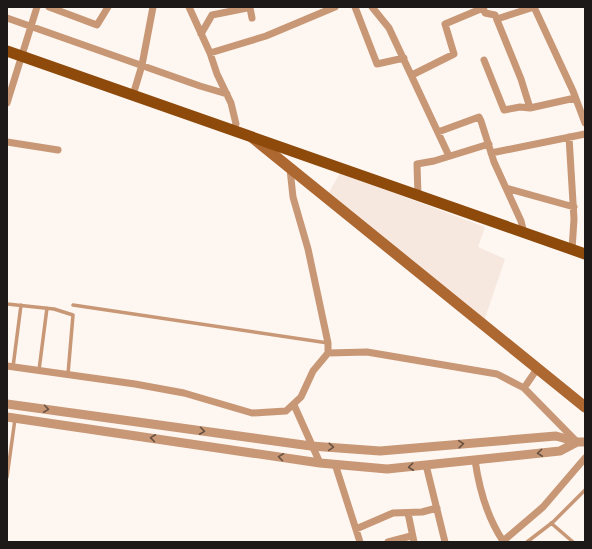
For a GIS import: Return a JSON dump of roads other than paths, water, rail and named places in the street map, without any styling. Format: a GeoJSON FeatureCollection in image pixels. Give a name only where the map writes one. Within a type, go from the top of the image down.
{"type":"FeatureCollection","features":[{"type":"Feature","properties":{"kind":"main road"},"geometry":{"type":"LineString","coordinates":[[7,51],[585,254]]}},
{"type":"Feature","properties":{"kind":"main road"},"geometry":{"type":"LineString","coordinates":[[252,137],[585,407]]}},
{"type":"Feature","properties":{"kind":"street"},"geometry":{"type":"LineString","coordinates":[[7,103],[37,7]]}},
{"type":"Feature","properties":{"kind":"street"},"geometry":{"type":"LineString","coordinates":[[49,7],[97,25],[108,7]]}},
{"type":"Feature","properties":{"kind":"street"},"geometry":{"type":"LineString","coordinates":[[133,95],[142,65],[153,7]]}},
{"type":"Feature","properties":{"kind":"street"},"geometry":{"type":"LineString","coordinates":[[189,7],[232,103],[236,124],[232,130]]}},
{"type":"Feature","properties":{"kind":"street"},"geometry":{"type":"LineString","coordinates":[[210,53],[266,36],[334,7]]}},
{"type":"Feature","properties":{"kind":"street"},"geometry":{"type":"LineString","coordinates":[[355,7],[375,62],[378,64],[404,58]]}},
{"type":"Feature","properties":{"kind":"street"},"geometry":{"type":"LineString","coordinates":[[372,7],[389,28],[450,156]]}},
{"type":"Feature","properties":{"kind":"street"},"geometry":{"type":"LineString","coordinates":[[497,19],[534,7],[585,123]]}},
{"type":"Feature","properties":{"kind":"street"},"geometry":{"type":"LineString","coordinates":[[201,34],[209,18],[219,12],[250,8],[252,18]]}},
{"type":"Feature","properties":{"kind":"street"},"geometry":{"type":"LineString","coordinates":[[412,75],[454,54],[445,24],[483,8],[485,13],[494,13],[497,19],[521,79],[530,108]]}},
{"type":"Feature","properties":{"kind":"street"},"geometry":{"type":"LineString","coordinates":[[7,18],[227,94]]}},
{"type":"Feature","properties":{"kind":"street"},"geometry":{"type":"LineString","coordinates":[[484,60],[504,110],[520,107],[530,108],[575,98]]}},
{"type":"Feature","properties":{"kind":"street"},"geometry":{"type":"LineString","coordinates":[[438,132],[479,117],[491,153],[521,221],[524,233]]}},
{"type":"Feature","properties":{"kind":"street"},"geometry":{"type":"LineString","coordinates":[[491,153],[585,134]]}},
{"type":"Feature","properties":{"kind":"street"},"geometry":{"type":"LineString","coordinates":[[569,137],[574,207],[572,250]]}},
{"type":"Feature","properties":{"kind":"street"},"geometry":{"type":"LineString","coordinates":[[7,142],[58,150]]}},
{"type":"Feature","properties":{"kind":"street"},"geometry":{"type":"LineString","coordinates":[[418,196],[417,164],[450,156],[488,144]]}},
{"type":"Feature","properties":{"kind":"street"},"geometry":{"type":"LineString","coordinates":[[10,366],[184,393],[252,413],[286,411],[301,397],[313,371],[328,353],[328,343],[308,249],[293,197],[290,169]]}},
{"type":"Feature","properties":{"kind":"street"},"geometry":{"type":"LineString","coordinates":[[506,188],[574,207]]}},
{"type":"Feature","properties":{"kind":"street"},"geometry":{"type":"LineString","coordinates":[[328,353],[366,352],[497,374],[524,388],[581,442]]}},
{"type":"Feature","properties":{"kind":"street"},"geometry":{"type":"LineString","coordinates":[[524,388],[537,369]]}},
{"type":"Feature","properties":{"kind":"street"},"geometry":{"type":"LineString","coordinates":[[11,405],[311,446],[380,451],[556,436],[581,442],[560,451],[387,469],[320,463],[12,417],[11,405]]}},
{"type":"Feature","properties":{"kind":"street"},"geometry":{"type":"LineString","coordinates":[[294,405],[311,446],[320,463]]}},
{"type":"Feature","properties":{"kind":"street"},"geometry":{"type":"LineString","coordinates":[[93,429],[96,416]]}},
{"type":"Feature","properties":{"kind":"street"},"geometry":{"type":"LineString","coordinates":[[475,460],[483,499],[502,542],[543,508],[585,458]]}},
{"type":"Feature","properties":{"kind":"street"},"geometry":{"type":"LineString","coordinates":[[335,464],[360,542]]}},
{"type":"Feature","properties":{"kind":"street"},"geometry":{"type":"LineString","coordinates":[[426,465],[445,542]]}},
{"type":"Feature","properties":{"kind":"street"},"geometry":{"type":"LineString","coordinates":[[356,529],[393,513],[422,512],[437,508]]}},
{"type":"Feature","properties":{"kind":"street"},"geometry":{"type":"LineString","coordinates":[[388,542],[412,539],[408,512]]}},
{"type":"Feature","properties":{"kind":"lane"},"geometry":{"type":"LineString","coordinates":[[7,304],[48,308],[69,312],[73,315],[68,374]]}},
{"type":"Feature","properties":{"kind":"lane"},"geometry":{"type":"LineString","coordinates":[[10,366],[21,305]]}},
{"type":"Feature","properties":{"kind":"lane"},"geometry":{"type":"LineString","coordinates":[[73,306],[328,343]]}},
{"type":"Feature","properties":{"kind":"lane"},"geometry":{"type":"LineString","coordinates":[[39,370],[48,308]]}},
{"type":"Feature","properties":{"kind":"lane"},"geometry":{"type":"LineString","coordinates":[[7,477],[12,417]]}},
{"type":"Feature","properties":{"kind":"lane"},"geometry":{"type":"LineString","coordinates":[[527,542],[551,523],[585,490]]}},
{"type":"Feature","properties":{"kind":"lane"},"geometry":{"type":"LineString","coordinates":[[551,523],[573,542]]}}]}
